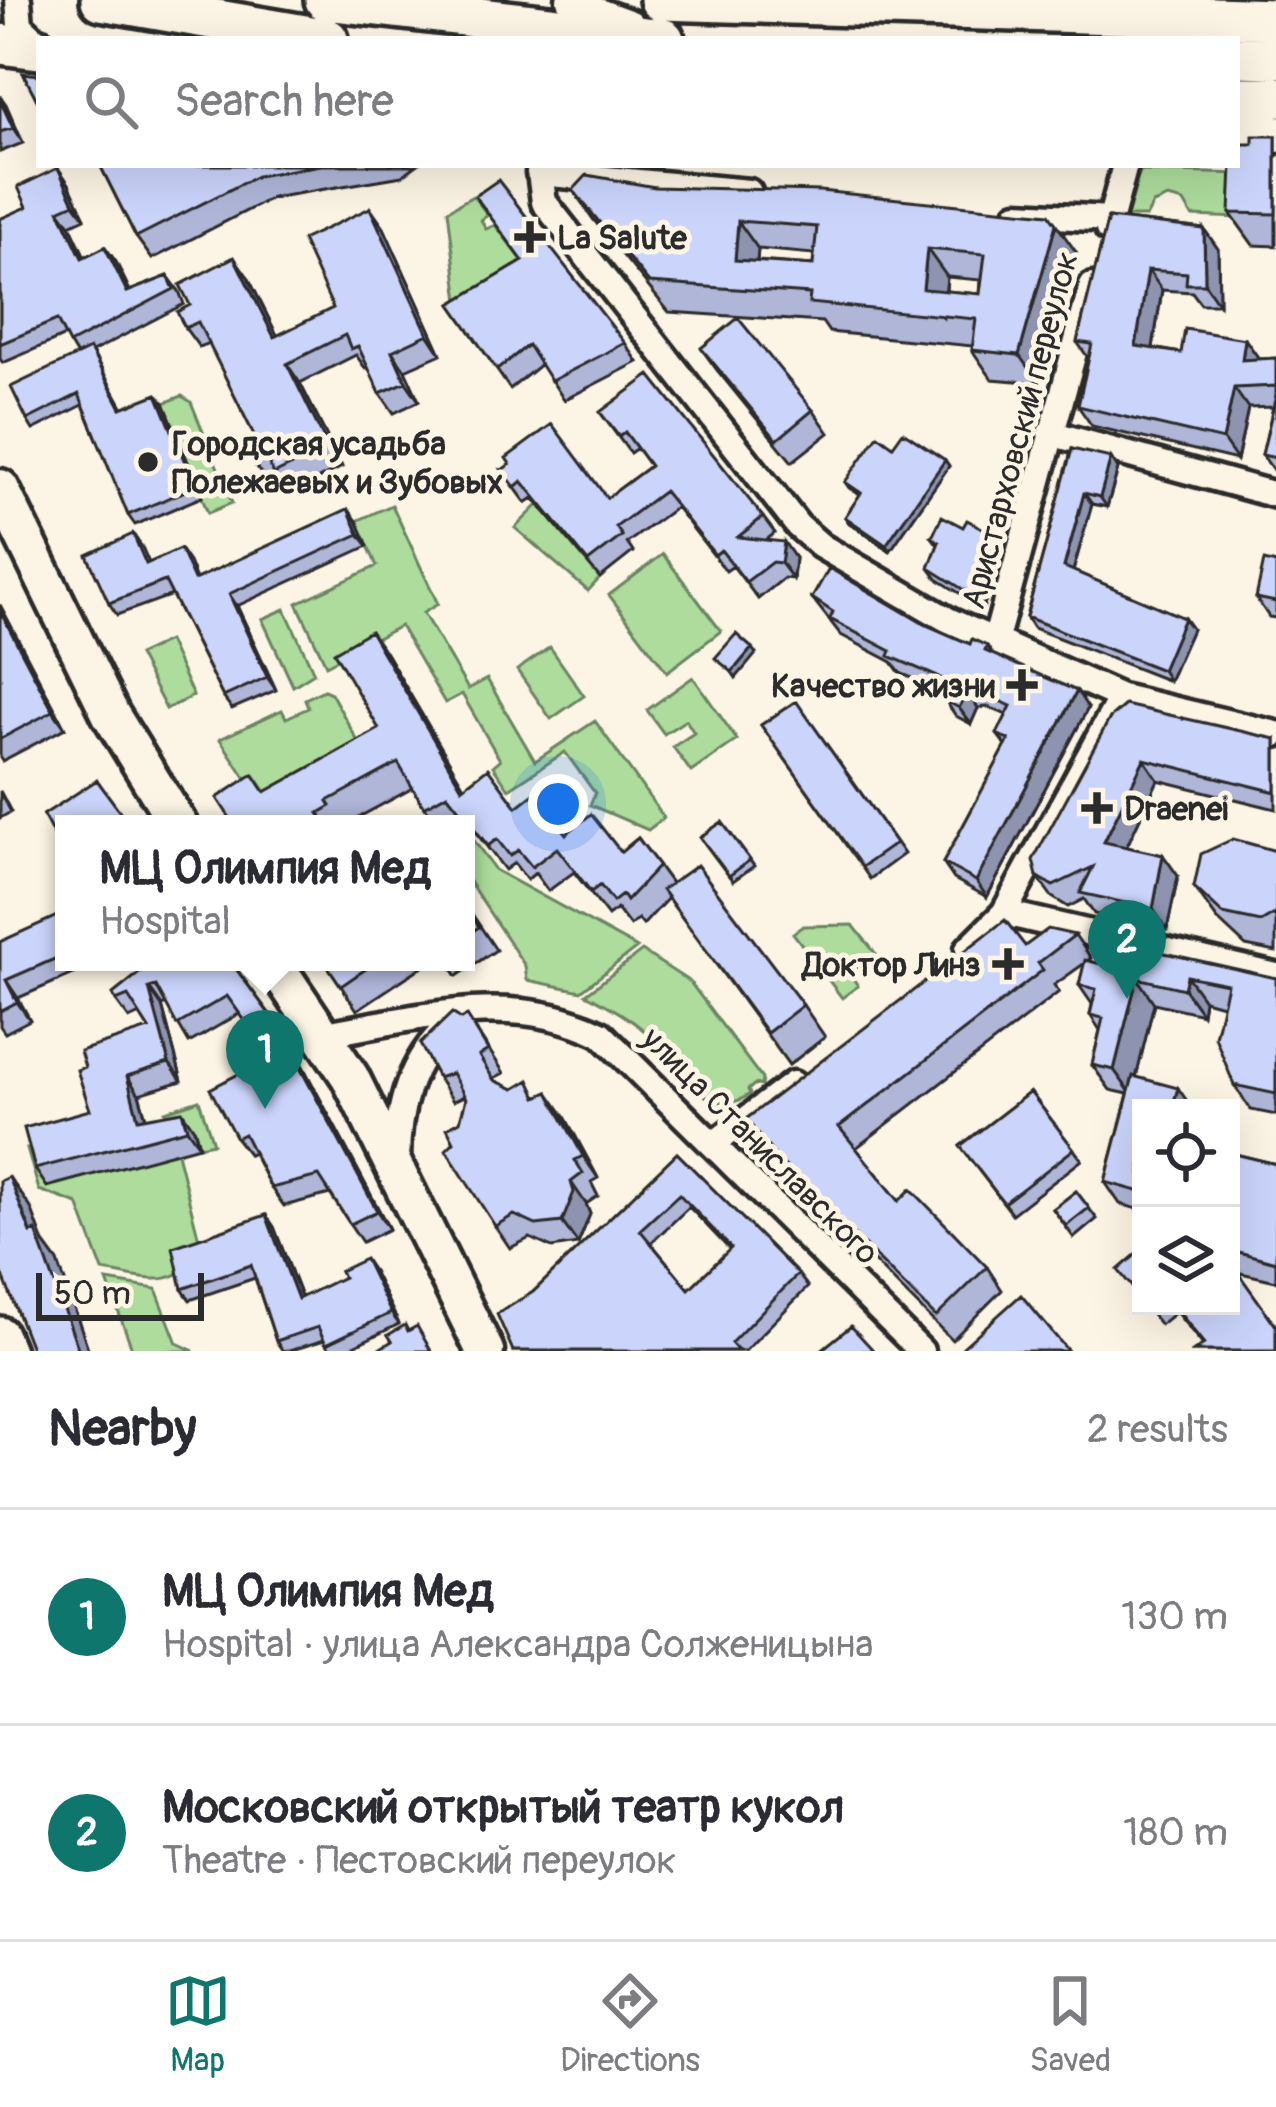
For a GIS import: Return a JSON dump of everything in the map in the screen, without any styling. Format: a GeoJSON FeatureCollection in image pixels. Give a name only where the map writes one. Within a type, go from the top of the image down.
{"type":"FeatureCollection","features":[{"type":"Feature","properties":{"kind":"main road"},"geometry":{"type":"LineString","coordinates":[[101,0],[311,36]]}},
{"type":"Feature","properties":{"kind":"main road"},"geometry":{"type":"LineString","coordinates":[[325,0],[642,36]]}},
{"type":"Feature","properties":{"kind":"main road"},"geometry":{"type":"LineString","coordinates":[[660,0],[1276,19]]}},
{"type":"Feature","properties":{"kind":"main road"},"geometry":{"type":"LineString","coordinates":[[1240,57],[1276,58]]}},
{"type":"Feature","properties":{"kind":"main road"},"geometry":{"type":"LineString","coordinates":[[1240,97],[1276,97]]}},
{"type":"Feature","properties":{"kind":"main road"},"geometry":{"type":"LineString","coordinates":[[1240,133],[1276,134]]}},
{"type":"Feature","properties":{"kind":"main road"},"geometry":{"type":"LineString","coordinates":[[0,488],[111,715],[172,815]]}},
{"type":"Feature","properties":{"kind":"main road"},"geometry":{"type":"LineString","coordinates":[[280,971],[325,1034],[397,1167],[485,1351]]}},
{"type":"Feature","properties":{"kind":"street"},"geometry":{"type":"LineString","coordinates":[[18,0],[21,45]]}},
{"type":"Feature","properties":{"kind":"street"},"geometry":{"type":"LineString","coordinates":[[569,0],[660,36]]}},
{"type":"Feature","properties":{"kind":"street","name":"Аристарховский переулок"},"geometry":{"type":"LineString","coordinates":[[995,642],[1124,168]]}},
{"type":"Feature","properties":{"kind":"street"},"geometry":{"type":"LineString","coordinates":[[774,194],[539,169],[544,202],[798,526],[834,554],[995,642],[1121,697],[1276,734]]}},
{"type":"Feature","properties":{"kind":"street"},"geometry":{"type":"LineString","coordinates":[[980,212],[1111,219]]}},
{"type":"Feature","properties":{"kind":"street"},"geometry":{"type":"LineString","coordinates":[[1050,433],[1276,495]]}},
{"type":"Feature","properties":{"kind":"street"},"geometry":{"type":"LineString","coordinates":[[955,959],[1004,913],[1121,697]]}},
{"type":"Feature","properties":{"kind":"street"},"geometry":{"type":"LineString","coordinates":[[1004,913],[1276,976]]}},
{"type":"Feature","properties":{"kind":"street"},"geometry":{"type":"LineString","coordinates":[[397,1167],[400,1108],[419,1060],[449,1025],[478,1010]]}},
{"type":"Feature","properties":{"kind":"street","name":"улица Станиславского"},"geometry":{"type":"LineString","coordinates":[[325,1034],[478,1010],[545,1010],[601,1034],[921,1351]]}},
{"type":"Feature","properties":{"kind":"street"},"geometry":{"type":"LineString","coordinates":[[716,1143],[809,1071]]}},
{"type":"Feature","properties":{"kind":"street"},"geometry":{"type":"LineString","coordinates":[[0,1334],[7,1351]]}},
{"type":"Feature","properties":{"kind":"green space"},"geometry":{"type":"Polygon","coordinates":[[[1140,171],[1241,174],[1240,218],[1192,216],[1184,202],[1168,198],[1153,204],[1146,217],[1127,217],[1140,171]]]}},
{"type":"Feature","properties":{"kind":"green space"},"geometry":{"type":"Polygon","coordinates":[[[473,196],[488,215],[481,220],[486,229],[495,225],[532,273],[461,318],[448,210],[473,196]]]}},
{"type":"Feature","properties":{"kind":"green space"},"geometry":{"type":"Polygon","coordinates":[[[182,396],[191,402],[232,503],[208,513],[164,403],[182,396]]]}},
{"type":"Feature","properties":{"kind":"green space"},"geometry":{"type":"Polygon","coordinates":[[[539,504],[600,578],[588,591],[515,528],[539,504]]]}},
{"type":"Feature","properties":{"kind":"green space"},"geometry":{"type":"Polygon","coordinates":[[[392,505],[438,604],[423,613],[468,689],[487,679],[535,761],[595,721],[664,818],[648,830],[590,805],[595,793],[565,752],[509,789],[493,766],[500,760],[462,694],[445,703],[400,626],[326,665],[297,603],[377,566],[357,521],[392,505]]]}},
{"type":"Feature","properties":{"kind":"green space"},"geometry":{"type":"Polygon","coordinates":[[[663,554],[721,631],[667,672],[609,595],[663,554]]]}},
{"type":"Feature","properties":{"kind":"green space"},"geometry":{"type":"Polygon","coordinates":[[[285,609],[314,673],[293,686],[262,619],[285,609]]]}},
{"type":"Feature","properties":{"kind":"green space"},"geometry":{"type":"Polygon","coordinates":[[[168,641],[193,696],[166,709],[138,655],[168,641]]]}},
{"type":"Feature","properties":{"kind":"green space"},"geometry":{"type":"Polygon","coordinates":[[[550,647],[584,696],[551,719],[517,670],[550,647]]]}},
{"type":"Feature","properties":{"kind":"green space"},"geometry":{"type":"Polygon","coordinates":[[[693,677],[737,740],[691,772],[673,747],[694,733],[686,720],[664,734],[647,710],[693,677]]]}},
{"type":"Feature","properties":{"kind":"green space"},"geometry":{"type":"Polygon","coordinates":[[[324,690],[331,693],[361,747],[270,798],[255,776],[247,780],[220,739],[282,710],[286,718],[308,708],[305,699],[324,690]]]}},
{"type":"Feature","properties":{"kind":"green space"},"geometry":{"type":"Polygon","coordinates":[[[475,842],[495,870],[637,948],[581,991],[527,980],[525,966],[475,891],[475,842]]]}},
{"type":"Feature","properties":{"kind":"green space"},"geometry":{"type":"Polygon","coordinates":[[[853,925],[876,954],[850,974],[858,986],[842,998],[793,933],[803,926],[853,925]]]}},
{"type":"Feature","properties":{"kind":"green space"},"geometry":{"type":"Polygon","coordinates":[[[642,951],[690,982],[762,1079],[761,1086],[755,1084],[750,1094],[734,1102],[706,1097],[642,1029],[586,994],[642,951]]]}},
{"type":"Feature","properties":{"kind":"green space"},"geometry":{"type":"Polygon","coordinates":[[[199,1100],[213,1143],[199,1146],[195,1130],[176,1130],[181,1151],[177,1153],[202,1251],[170,1277],[146,1279],[103,1271],[78,1204],[39,1190],[27,1149],[176,1152],[165,1111],[199,1100]]]}},
{"type":"Feature","properties":{"kind":"green space"},"geometry":{"type":"Polygon","coordinates":[[[107,1281],[156,1289],[177,1343],[194,1351],[133,1351],[107,1281]]]}},
{"type":"Feature","properties":{"kind":"building"},"geometry":{"type":"Polygon","coordinates":[[[23,73],[36,75],[36,98],[23,73]]]}},
{"type":"Feature","properties":{"kind":"building"},"geometry":{"type":"Polygon","coordinates":[[[0,100],[13,128],[0,132],[0,100]]]}},
{"type":"Feature","properties":{"kind":"building"},"geometry":{"type":"Polygon","coordinates":[[[1253,136],[1276,136],[1276,214],[1230,213],[1232,168],[1240,168],[1240,144],[1253,144],[1253,136]]]}},
{"type":"Feature","properties":{"kind":"building"},"geometry":{"type":"Polygon","coordinates":[[[58,168],[74,203],[59,210],[82,258],[105,247],[127,292],[168,276],[174,289],[69,344],[57,320],[0,344],[0,219],[27,207],[18,187],[58,168]]]}},
{"type":"Feature","properties":{"kind":"building"},"geometry":{"type":"Polygon","coordinates":[[[102,168],[304,168],[257,176],[136,237],[102,168]]]}},
{"type":"Feature","properties":{"kind":"building"},"geometry":{"type":"Polygon","coordinates":[[[587,175],[655,187],[820,191],[1049,214],[1056,224],[1019,355],[972,350],[976,319],[809,303],[810,294],[649,283],[573,190],[587,175]],[[738,221],[735,260],[813,265],[817,227],[738,221]],[[927,249],[923,289],[980,294],[985,254],[927,249]]]}},
{"type":"Feature","properties":{"kind":"building"},"geometry":{"type":"Polygon","coordinates":[[[498,180],[625,343],[551,381],[528,345],[497,370],[451,304],[523,261],[475,196],[498,180]]]}},
{"type":"Feature","properties":{"kind":"building"},"geometry":{"type":"Polygon","coordinates":[[[370,208],[428,334],[392,351],[406,382],[380,393],[358,346],[351,349],[345,335],[287,364],[328,447],[274,474],[264,454],[251,460],[244,445],[256,439],[198,322],[185,328],[177,312],[190,305],[180,285],[234,257],[274,337],[333,308],[302,240],[370,208]]]}},
{"type":"Feature","properties":{"kind":"building"},"geometry":{"type":"Polygon","coordinates":[[[1108,218],[1204,229],[1205,284],[1186,284],[1187,273],[1148,270],[1136,346],[1181,353],[1185,329],[1245,339],[1242,360],[1276,358],[1276,386],[1234,388],[1223,440],[1078,406],[1092,344],[1077,342],[1108,218]]]}},
{"type":"Feature","properties":{"kind":"building"},"geometry":{"type":"Polygon","coordinates":[[[738,318],[813,410],[777,440],[701,348],[738,318]]]}},
{"type":"Feature","properties":{"kind":"building"},"geometry":{"type":"Polygon","coordinates":[[[90,349],[121,408],[157,394],[195,487],[128,515],[79,394],[27,420],[11,387],[90,349]]]}},
{"type":"Feature","properties":{"kind":"building"},"geometry":{"type":"Polygon","coordinates":[[[650,375],[763,517],[738,537],[784,542],[781,563],[772,562],[746,582],[721,550],[715,555],[664,491],[616,527],[622,536],[588,562],[522,481],[515,487],[502,470],[510,464],[506,458],[552,424],[607,498],[650,466],[625,432],[619,437],[600,412],[650,375]]]}},
{"type":"Feature","properties":{"kind":"building"},"geometry":{"type":"Polygon","coordinates":[[[1276,395],[1276,458],[1262,455],[1276,395]]]}},
{"type":"Feature","properties":{"kind":"building"},"geometry":{"type":"Polygon","coordinates":[[[903,432],[945,460],[886,545],[845,517],[861,493],[845,482],[878,435],[893,446],[903,432]]]}},
{"type":"Feature","properties":{"kind":"building"},"geometry":{"type":"Polygon","coordinates":[[[1072,449],[1111,458],[1100,497],[1084,493],[1064,567],[1184,618],[1162,670],[1026,617],[1072,449]]]}},
{"type":"Feature","properties":{"kind":"building"},"geometry":{"type":"Polygon","coordinates":[[[348,509],[359,534],[229,594],[267,677],[223,697],[165,581],[109,603],[87,555],[133,534],[146,564],[180,549],[194,580],[348,509]]]}},
{"type":"Feature","properties":{"kind":"building"},"geometry":{"type":"Polygon","coordinates":[[[942,516],[963,527],[967,520],[995,535],[975,597],[929,568],[939,542],[932,537],[942,516]]]}},
{"type":"Feature","properties":{"kind":"building"},"geometry":{"type":"Polygon","coordinates":[[[1264,561],[1276,564],[1276,602],[1256,598],[1264,561]]]}},
{"type":"Feature","properties":{"kind":"building"},"geometry":{"type":"Polygon","coordinates":[[[829,568],[924,624],[970,644],[972,639],[987,646],[985,651],[1077,691],[976,881],[943,863],[1009,740],[997,734],[1011,706],[967,691],[959,708],[945,700],[952,683],[889,656],[891,651],[830,619],[833,612],[812,598],[829,568]]]}},
{"type":"Feature","properties":{"kind":"building"},"geometry":{"type":"Polygon","coordinates":[[[0,611],[53,711],[0,739],[0,611]]]}},
{"type":"Feature","properties":{"kind":"building"},"geometry":{"type":"Polygon","coordinates":[[[370,631],[462,788],[488,768],[517,807],[535,793],[566,834],[591,814],[621,852],[638,838],[659,866],[626,901],[622,895],[613,902],[600,885],[591,892],[557,848],[532,867],[518,850],[510,856],[497,839],[488,846],[475,830],[475,815],[464,815],[447,794],[424,807],[398,763],[328,801],[331,806],[320,815],[228,815],[217,798],[253,774],[265,792],[379,729],[334,652],[370,631]]]}},
{"type":"Feature","properties":{"kind":"building"},"geometry":{"type":"Polygon","coordinates":[[[736,634],[752,648],[732,672],[715,658],[736,634]]]}},
{"type":"Feature","properties":{"kind":"building"},"geometry":{"type":"Polygon","coordinates":[[[796,701],[896,843],[862,867],[761,725],[796,701]]]}},
{"type":"Feature","properties":{"kind":"building"},"geometry":{"type":"Polygon","coordinates":[[[1125,705],[1276,739],[1276,792],[1144,759],[1104,842],[1163,855],[1153,909],[1080,893],[1093,867],[1053,886],[1037,876],[1033,860],[1110,718],[1125,705]]]}},
{"type":"Feature","properties":{"kind":"building"},"geometry":{"type":"Polygon","coordinates":[[[97,780],[122,815],[55,815],[55,838],[43,815],[97,780]]]}},
{"type":"Feature","properties":{"kind":"building"},"geometry":{"type":"Polygon","coordinates":[[[722,822],[750,860],[729,876],[700,837],[722,822]]]}},
{"type":"Feature","properties":{"kind":"building"},"geometry":{"type":"Polygon","coordinates":[[[1233,839],[1276,851],[1276,916],[1261,922],[1223,914],[1194,887],[1201,854],[1233,839]]]}},
{"type":"Feature","properties":{"kind":"building"},"geometry":{"type":"Polygon","coordinates":[[[697,865],[803,1005],[767,1033],[662,890],[697,865]]]}},
{"type":"Feature","properties":{"kind":"building"},"geometry":{"type":"Polygon","coordinates":[[[55,917],[55,959],[6,980],[17,1002],[0,1011],[0,942],[55,917]]]}},
{"type":"Feature","properties":{"kind":"building"},"geometry":{"type":"Polygon","coordinates":[[[1005,920],[1025,946],[1048,929],[1075,935],[1038,963],[1043,970],[839,1127],[899,1201],[911,1189],[987,1267],[936,1317],[775,1156],[746,1119],[1005,920]]]}},
{"type":"Feature","properties":{"kind":"building"},"geometry":{"type":"Polygon","coordinates":[[[1107,940],[1276,978],[1276,1094],[1234,1085],[1215,1037],[1227,984],[1187,976],[1184,989],[1137,978],[1114,1070],[1092,1065],[1103,1018],[1090,1015],[1096,989],[1079,985],[1085,960],[1101,964],[1107,940]]]}},
{"type":"Feature","properties":{"kind":"building"},"geometry":{"type":"Polygon","coordinates":[[[142,971],[238,971],[276,1023],[377,1211],[350,1224],[319,1176],[271,1188],[244,1134],[236,1138],[210,1089],[248,1069],[241,1054],[263,1046],[227,996],[177,1025],[156,986],[149,988],[169,1063],[127,1076],[138,1119],[182,1111],[187,1129],[35,1169],[24,1128],[90,1110],[77,1070],[85,1067],[80,1051],[149,1029],[128,996],[116,1001],[113,994],[142,971]]]}},
{"type":"Feature","properties":{"kind":"building"},"geometry":{"type":"Polygon","coordinates":[[[331,971],[363,971],[341,986],[331,971]]]}},
{"type":"Feature","properties":{"kind":"building"},"geometry":{"type":"Polygon","coordinates":[[[452,1013],[461,1019],[467,1016],[488,1050],[479,1056],[494,1080],[514,1089],[529,1080],[537,1097],[548,1092],[583,1156],[575,1160],[583,1173],[571,1182],[574,1192],[562,1222],[536,1225],[514,1215],[495,1226],[446,1150],[454,1142],[447,1128],[460,1121],[466,1099],[452,1073],[438,1078],[420,1044],[452,1013]]]}},
{"type":"Feature","properties":{"kind":"building"},"geometry":{"type":"Polygon","coordinates":[[[1133,1076],[1178,1088],[1175,1099],[1132,1099],[1132,1190],[1105,1182],[1133,1076]]]}},
{"type":"Feature","properties":{"kind":"building"},"geometry":{"type":"Polygon","coordinates":[[[1030,1092],[1074,1149],[1004,1203],[960,1146],[1030,1092]]]}},
{"type":"Feature","properties":{"kind":"building"},"geometry":{"type":"Polygon","coordinates":[[[677,1153],[798,1274],[731,1343],[738,1351],[513,1351],[497,1314],[533,1292],[677,1153]],[[679,1194],[640,1230],[689,1289],[731,1248],[679,1194]]]}},
{"type":"Feature","properties":{"kind":"building"},"geometry":{"type":"Polygon","coordinates":[[[1240,1155],[1276,1164],[1276,1262],[1240,1252],[1240,1155]]]}},
{"type":"Feature","properties":{"kind":"building"},"geometry":{"type":"Polygon","coordinates":[[[9,1177],[31,1233],[36,1231],[79,1351],[32,1351],[0,1268],[0,1181],[9,1177]]]}},
{"type":"Feature","properties":{"kind":"building"},"geometry":{"type":"Polygon","coordinates":[[[1076,1191],[1089,1208],[1066,1226],[1053,1209],[1076,1191]]]}},
{"type":"Feature","properties":{"kind":"building"},"geometry":{"type":"Polygon","coordinates":[[[266,1215],[298,1299],[343,1277],[340,1271],[365,1259],[391,1313],[326,1344],[318,1327],[276,1341],[251,1265],[182,1289],[173,1247],[266,1215]]]}},
{"type":"Feature","properties":{"kind":"building"},"geometry":{"type":"Polygon","coordinates":[[[1132,1258],[1132,1287],[1118,1270],[1132,1258]]]}},
{"type":"Feature","properties":{"kind":"building"},"geometry":{"type":"Polygon","coordinates":[[[1240,1276],[1276,1326],[1276,1351],[1194,1351],[1204,1344],[1181,1315],[1240,1315],[1240,1276]]]}},
{"type":"Feature","properties":{"kind":"building"},"geometry":{"type":"Polygon","coordinates":[[[1021,1295],[1068,1351],[967,1351],[963,1347],[1021,1295]]]}},
{"type":"Feature","properties":{"kind":"building"},"geometry":{"type":"Polygon","coordinates":[[[405,1325],[408,1331],[417,1326],[431,1351],[380,1351],[392,1341],[388,1335],[405,1325]]]}},
{"type":"Feature","properties":{"kind":"building"},"geometry":{"type":"Polygon","coordinates":[[[851,1326],[874,1351],[820,1351],[851,1326]]]}},
{"type":"Feature","properties":{"kind":"place","name":"La Salute"},"geometry":{"type":"Point","coordinates":[530,237]}},
{"type":"Feature","properties":{"kind":"place","name":"Городская усадьба Полежаевых и Зубовых"},"geometry":{"type":"Point","coordinates":[148,462]}},
{"type":"Feature","properties":{"kind":"place","name":"Качество жизни"},"geometry":{"type":"Point","coordinates":[1022,685]}},
{"type":"Feature","properties":{"kind":"place","name":"Draenei"},"geometry":{"type":"Point","coordinates":[1097,808]}},
{"type":"Feature","properties":{"kind":"place","name":"Доктор Линз"},"geometry":{"type":"Point","coordinates":[1008,964]}},
{"type":"Feature","properties":{"kind":"place","name":"Московский открытый театр кукол"},"geometry":{"type":"Point","coordinates":[1127,999]}},
{"type":"Feature","properties":{"kind":"place","name":"МЦ Олимпия Мед"},"geometry":{"type":"Point","coordinates":[265,1109]}}]}
